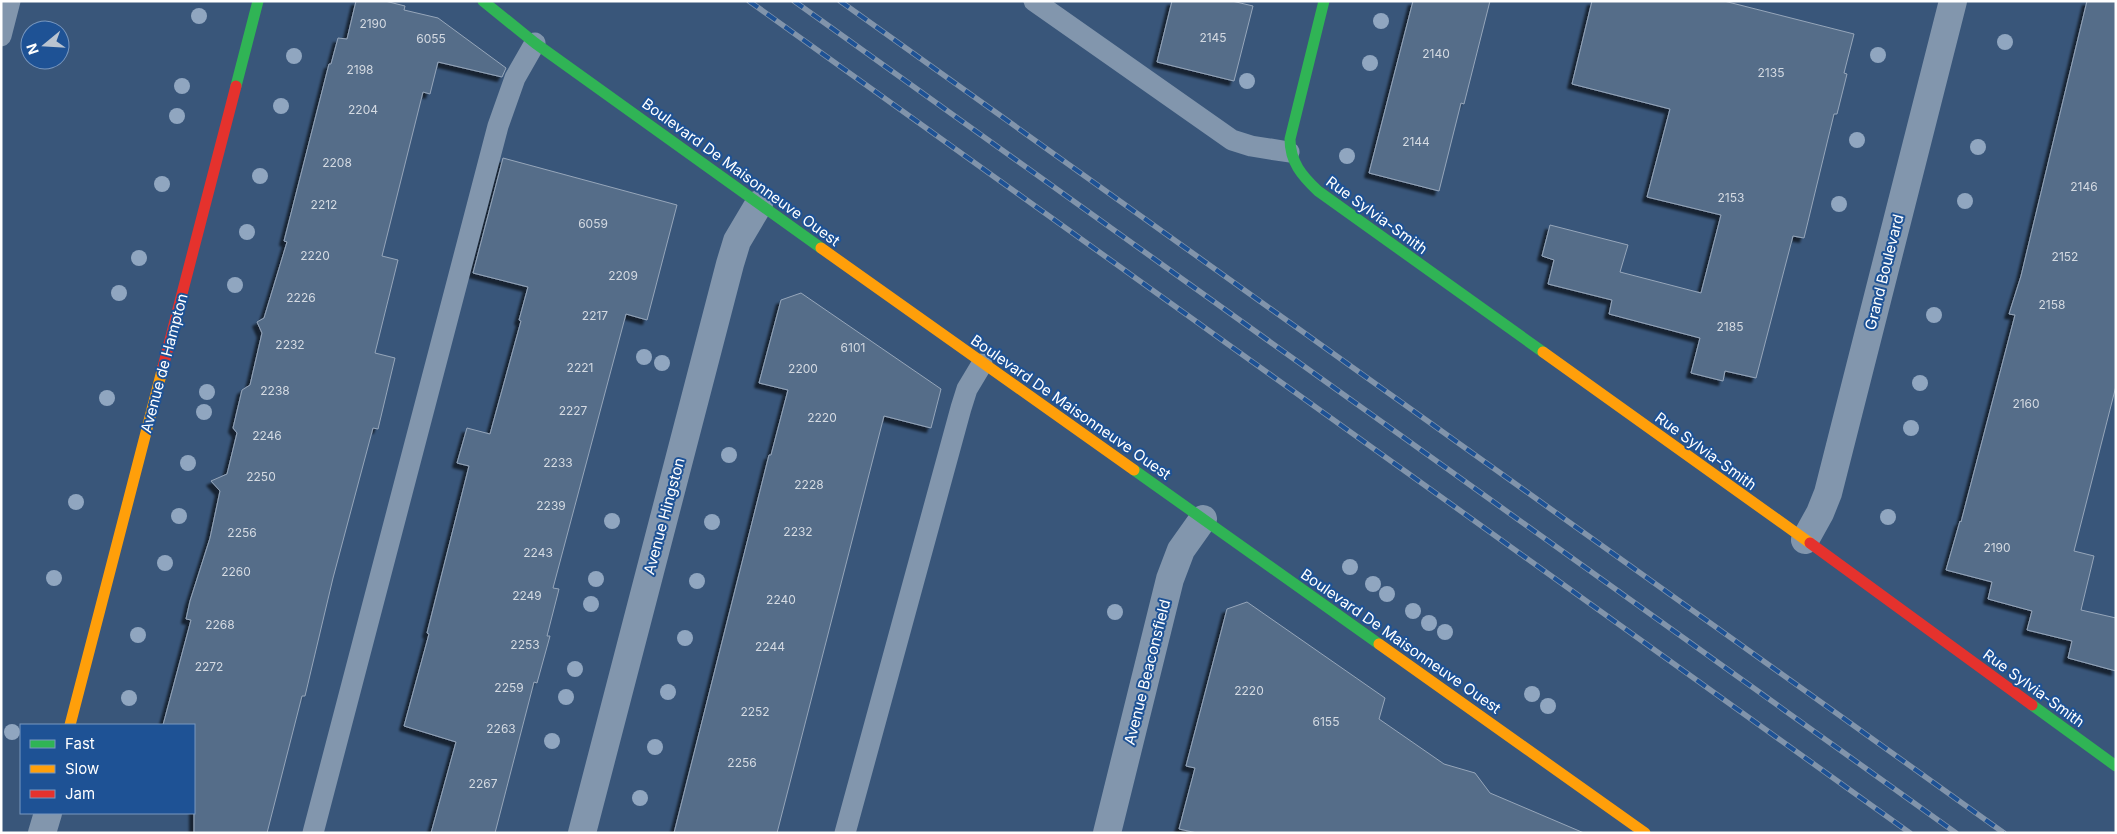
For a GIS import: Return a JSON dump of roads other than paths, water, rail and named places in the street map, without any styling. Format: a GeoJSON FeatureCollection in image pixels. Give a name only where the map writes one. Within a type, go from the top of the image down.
{"type":"FeatureCollection","features":[{"type":"Feature","properties":{"kind":"street","name":"Avenue de Hampton"},"geometry":{"type":"LineString","coordinates":[[70,724],[258,1]]}},
{"type":"Feature","properties":{"kind":"street","name":"Boulevard De Maisonneuve Ouest"},"geometry":{"type":"LineString","coordinates":[[483,1],[535,43],[982,364],[1645,833]]}},
{"type":"Feature","properties":{"kind":"street"},"geometry":{"type":"LineString","coordinates":[[1289,152],[1298,102],[1324,1]]}},
{"type":"Feature","properties":{"kind":"street","name":"Grand Boulevard"},"geometry":{"type":"LineString","coordinates":[[1805,540],[1828,494],[1953,1]]}},
{"type":"Feature","properties":{"kind":"street","name":"Rue Sylvia-Smith"},"geometry":{"type":"LineString","coordinates":[[1289,152],[1303,177],[1318,191],[1805,540],[2116,766]]}},
{"type":"Feature","properties":{"kind":"street","name":"Avenue Hingston"},"geometry":{"type":"LineString","coordinates":[[582,833],[730,264],[737,241],[759,204]]}},
{"type":"Feature","properties":{"kind":"street","name":"Avenue Beaconsfield"},"geometry":{"type":"LineString","coordinates":[[1107,833],[1170,579],[1181,550],[1203,519]]}},
{"type":"Feature","properties":{"kind":"street"},"geometry":{"type":"LineString","coordinates":[[42,833],[48,814]]}},
{"type":"Feature","properties":{"kind":"lane"},"geometry":{"type":"LineString","coordinates":[[1,36],[10,1]]}},
{"type":"Feature","properties":{"kind":"lane"},"geometry":{"type":"LineString","coordinates":[[1034,1],[1057,8],[1232,140],[1251,146],[1289,152]]}},
{"type":"Feature","properties":{"kind":"lane"},"geometry":{"type":"LineString","coordinates":[[313,833],[498,126],[515,78],[535,43]]}},
{"type":"Feature","properties":{"kind":"lane"},"geometry":{"type":"LineString","coordinates":[[845,833],[961,408],[967,389],[982,364]]}},
{"type":"Feature","properties":{"kind":"railway"},"geometry":{"type":"LineString","coordinates":[[749,1],[1910,833]]}},
{"type":"Feature","properties":{"kind":"railway"},"geometry":{"type":"LineString","coordinates":[[794,1],[1956,833]]}},
{"type":"Feature","properties":{"kind":"railway"},"geometry":{"type":"LineString","coordinates":[[840,1],[2004,833]]}}]}
